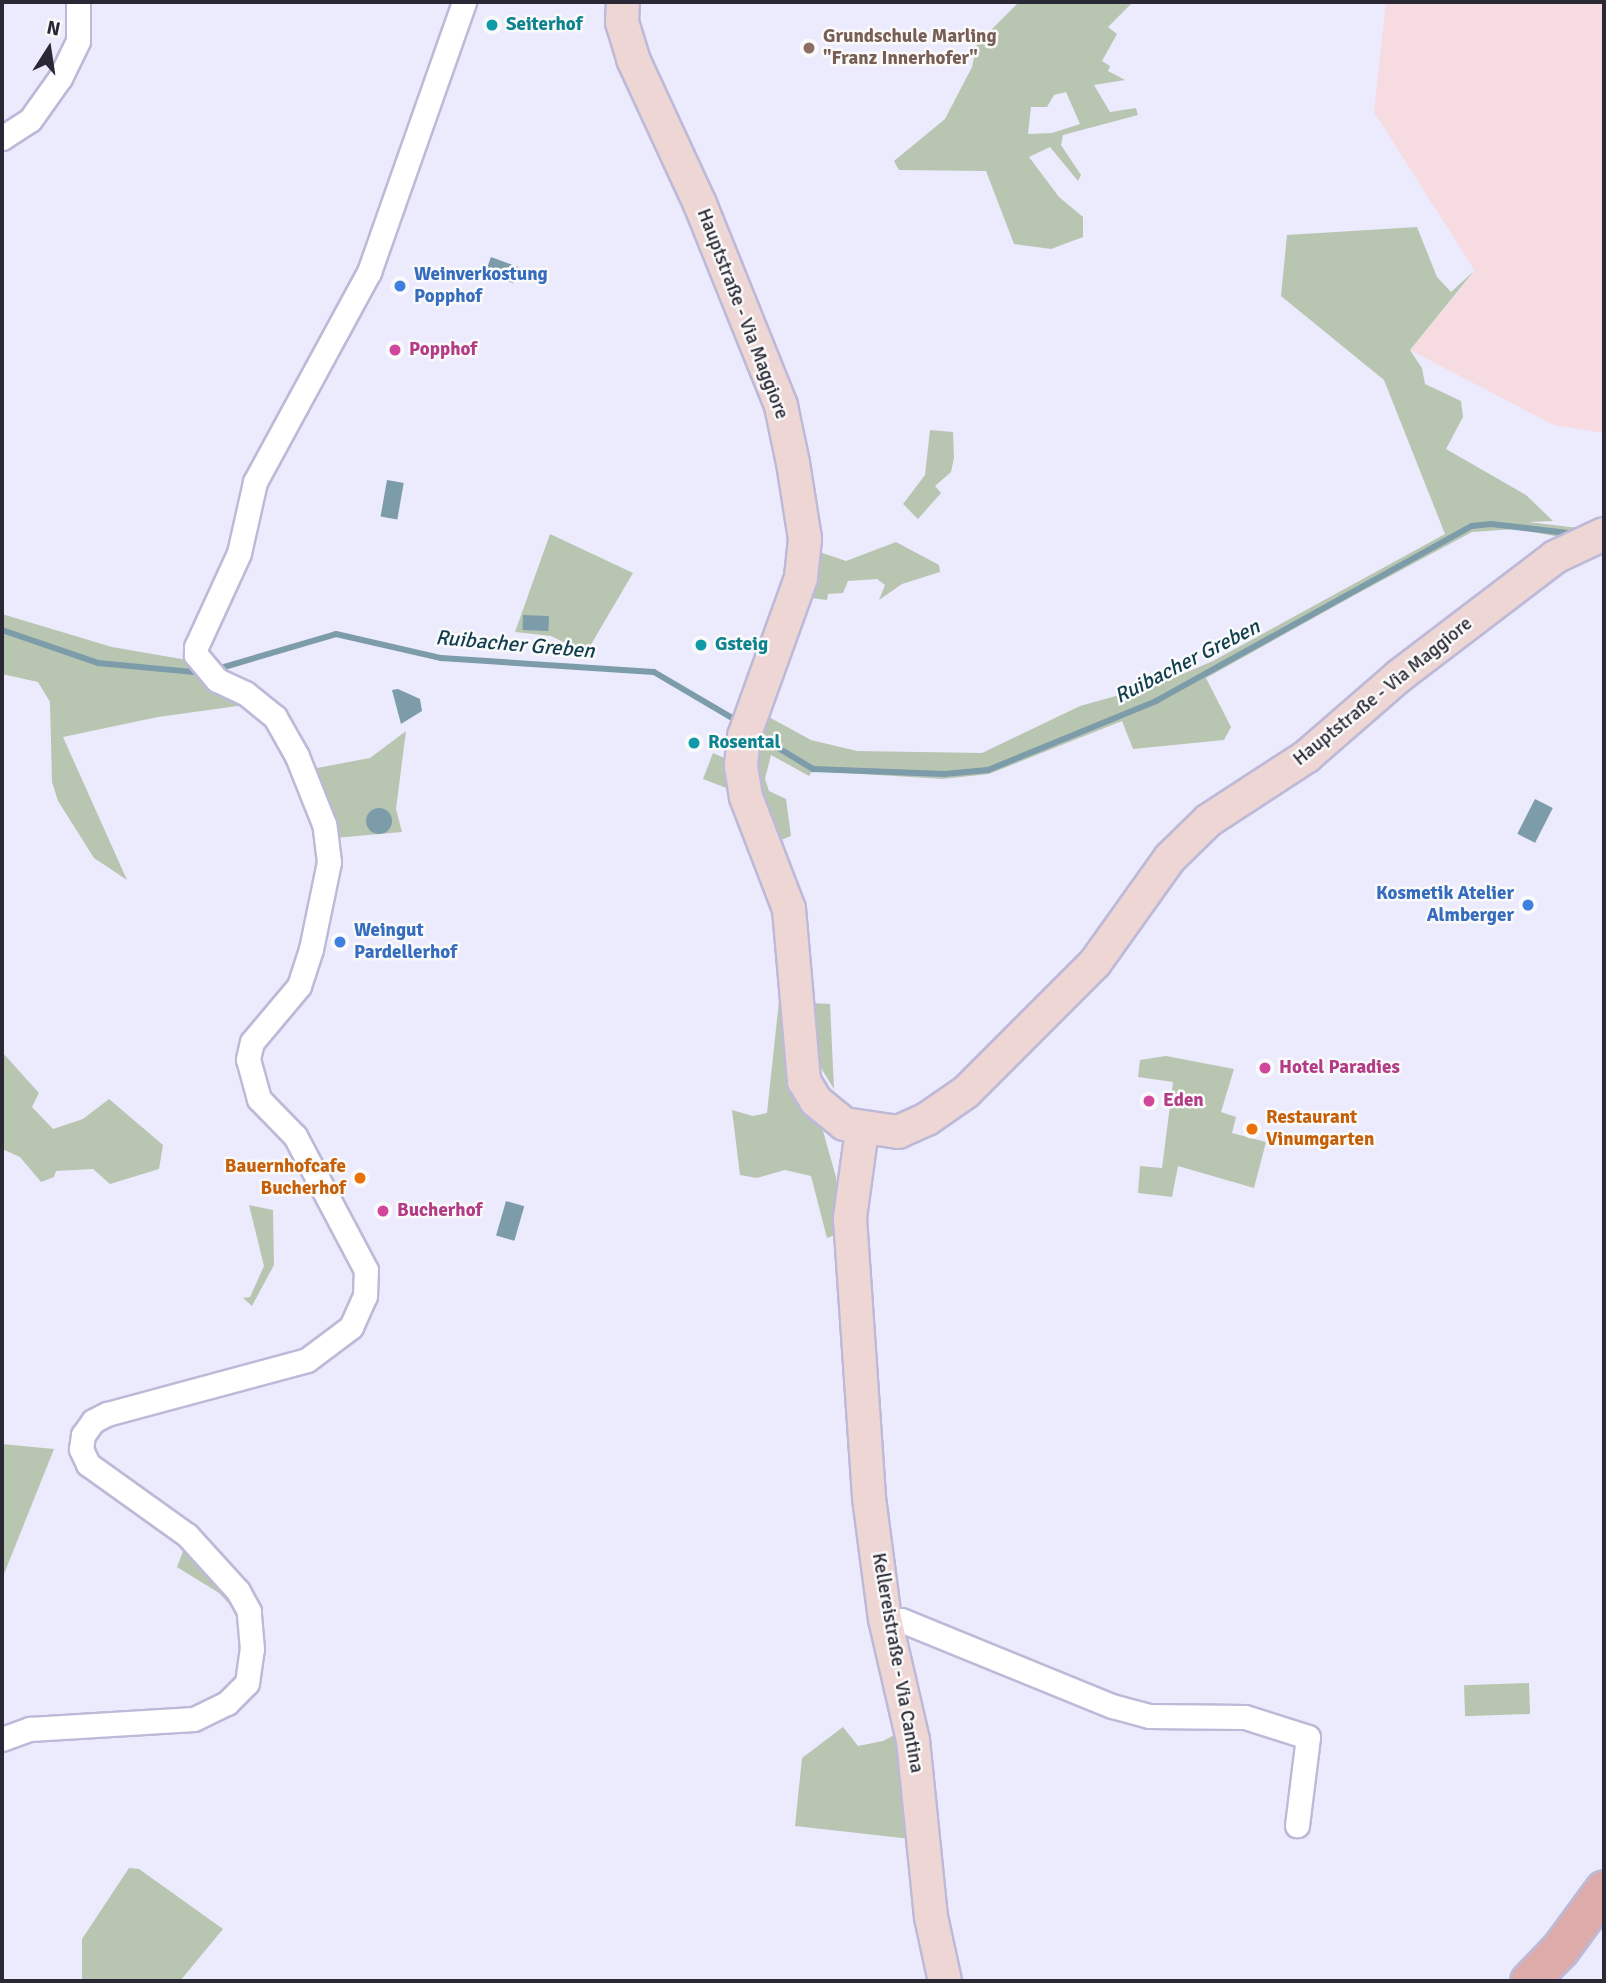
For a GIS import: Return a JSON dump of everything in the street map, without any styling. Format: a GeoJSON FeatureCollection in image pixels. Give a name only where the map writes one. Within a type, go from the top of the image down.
{"type":"FeatureCollection","features":[{"type":"Feature","properties":{"kind":"main road"},"geometry":{"type":"LineString","coordinates":[[1529,1981],[1560,1949],[1604,1889]]}},
{"type":"Feature","properties":{"kind":"street"},"geometry":{"type":"LineString","coordinates":[[2,138],[30,120],[60,78],[78,41],[78,2]]}},
{"type":"Feature","properties":{"kind":"street"},"geometry":{"type":"LineString","coordinates":[[2,1739],[30,1729],[194,1718],[227,1703],[247,1683],[252,1649],[249,1611],[239,1591],[187,1535],[88,1464],[81,1448],[83,1435],[93,1421],[107,1414],[307,1360],[351,1327],[365,1296],[366,1270],[295,1136],[259,1099],[248,1059],[252,1041],[299,986],[308,960],[329,862],[324,824],[297,756],[275,717],[245,693],[210,673],[196,647],[239,553],[255,482],[369,272],[464,2]]}},
{"type":"Feature","properties":{"kind":"street","name":"Hauptstraße - Via Maggiore"},"geometry":{"type":"LineString","coordinates":[[623,2],[622,22],[633,59],[700,204],[781,406],[793,463],[805,539],[801,578],[781,644],[744,736],[741,766],[746,797],[789,909],[804,1081],[816,1101],[853,1127],[898,1132],[927,1119],[966,1091],[1095,963],[1170,858],[1209,820],[1307,756],[1399,676],[1555,557],[1604,534]]}},
{"type":"Feature","properties":{"kind":"street","name":"Kellereistraße - Via Cantina"},"geometry":{"type":"LineString","coordinates":[[853,1127],[850,1218],[869,1499],[885,1619],[913,1740],[931,1917],[946,1981]]}},
{"type":"Feature","properties":{"kind":"street"},"geometry":{"type":"LineString","coordinates":[[885,1619],[901,1620],[1112,1706],[1149,1716],[1245,1717],[1308,1737],[1297,1825]]}},
{"type":"Feature","properties":{"kind":"shaded area"},"geometry":{"type":"Polygon","coordinates":[[[1386,2],[1604,2],[1604,433],[1554,425],[1410,350],[1475,271],[1374,112],[1386,2]]]}},
{"type":"Feature","properties":{"kind":"green space"},"geometry":{"type":"Polygon","coordinates":[[[1019,2],[1133,2],[1108,27],[1117,34],[1102,61],[1110,66],[1108,71],[1125,80],[1094,85],[1110,112],[1136,108],[1138,115],[1063,135],[1061,145],[1081,175],[1078,181],[1050,147],[1029,157],[1059,197],[1083,217],[1083,237],[1051,249],[1014,244],[986,171],[899,170],[894,161],[945,119],[972,67],[977,44],[1019,2]],[[1066,92],[1054,95],[1047,107],[1031,107],[1028,134],[1052,133],[1080,124],[1066,92]]]}},
{"type":"Feature","properties":{"kind":"green space"},"geometry":{"type":"Polygon","coordinates":[[[1417,227],[1437,277],[1451,292],[1474,271],[1410,350],[1422,368],[1425,384],[1461,401],[1463,417],[1446,449],[1526,495],[1553,521],[1528,522],[1604,531],[1583,541],[1515,529],[1472,532],[1353,596],[1206,678],[1231,727],[1224,740],[1133,749],[1122,721],[989,774],[943,779],[812,771],[809,776],[771,755],[765,779],[769,791],[786,799],[791,836],[781,840],[762,799],[756,771],[756,752],[767,716],[811,740],[857,751],[982,753],[1080,706],[1159,684],[1213,661],[1445,534],[1384,380],[1281,296],[1287,235],[1417,227]]]}},
{"type":"Feature","properties":{"kind":"green space"},"geometry":{"type":"Polygon","coordinates":[[[930,430],[953,432],[954,458],[951,472],[935,486],[941,493],[918,519],[903,504],[925,475],[930,430]]]}},
{"type":"Feature","properties":{"kind":"green space"},"geometry":{"type":"Polygon","coordinates":[[[550,534],[633,573],[586,653],[551,636],[515,632],[550,534]]]}},
{"type":"Feature","properties":{"kind":"green space"},"geometry":{"type":"Polygon","coordinates":[[[896,542],[939,565],[940,572],[902,584],[879,600],[885,585],[877,579],[848,581],[843,593],[828,594],[827,600],[796,596],[805,547],[846,561],[896,542]]]}},
{"type":"Feature","properties":{"kind":"green space"},"geometry":{"type":"Polygon","coordinates":[[[2,614],[112,647],[193,661],[259,703],[158,717],[63,737],[127,880],[94,858],[58,801],[52,782],[50,702],[38,682],[2,674],[2,614]]]}},
{"type":"Feature","properties":{"kind":"green space"},"geometry":{"type":"Polygon","coordinates":[[[406,731],[396,809],[402,832],[335,838],[317,768],[370,758],[406,731]]]}},
{"type":"Feature","properties":{"kind":"green space"},"geometry":{"type":"Polygon","coordinates":[[[713,753],[731,761],[734,791],[703,779],[713,753]]]}},
{"type":"Feature","properties":{"kind":"green space"},"geometry":{"type":"Polygon","coordinates":[[[781,982],[836,1177],[841,1233],[827,1238],[811,1176],[785,1170],[757,1178],[740,1175],[732,1110],[753,1116],[767,1113],[781,982]]]}},
{"type":"Feature","properties":{"kind":"green space"},"geometry":{"type":"Polygon","coordinates":[[[810,1003],[830,1004],[834,1089],[816,1060],[810,1003]]]}},
{"type":"Feature","properties":{"kind":"green space"},"geometry":{"type":"Polygon","coordinates":[[[2,1052],[39,1093],[32,1107],[53,1129],[83,1119],[109,1099],[163,1145],[159,1169],[110,1184],[93,1169],[56,1171],[54,1177],[41,1182],[20,1157],[2,1149],[2,1052]]]}},
{"type":"Feature","properties":{"kind":"green space"},"geometry":{"type":"Polygon","coordinates":[[[1166,1056],[1234,1069],[1221,1112],[1236,1117],[1232,1133],[1266,1142],[1254,1188],[1178,1166],[1172,1197],[1138,1193],[1140,1166],[1162,1168],[1173,1082],[1138,1077],[1140,1060],[1166,1056]]]}},
{"type":"Feature","properties":{"kind":"green space"},"geometry":{"type":"Polygon","coordinates":[[[249,1205],[273,1210],[274,1265],[252,1306],[243,1298],[250,1297],[264,1266],[249,1205]]]}},
{"type":"Feature","properties":{"kind":"green space"},"geometry":{"type":"Polygon","coordinates":[[[2,1444],[54,1449],[2,1579],[2,1444]]]}},
{"type":"Feature","properties":{"kind":"green space"},"geometry":{"type":"Polygon","coordinates":[[[188,1538],[237,1598],[243,1642],[234,1609],[219,1593],[177,1567],[188,1538]]]}},
{"type":"Feature","properties":{"kind":"green space"},"geometry":{"type":"Polygon","coordinates":[[[1529,1683],[1530,1714],[1465,1716],[1464,1685],[1529,1683]]]}},
{"type":"Feature","properties":{"kind":"green space"},"geometry":{"type":"Polygon","coordinates":[[[843,1727],[858,1746],[883,1741],[902,1731],[911,1839],[795,1826],[802,1758],[843,1727]]]}},
{"type":"Feature","properties":{"kind":"green space"},"geometry":{"type":"Polygon","coordinates":[[[129,1868],[139,1869],[223,1929],[180,1981],[82,1981],[82,1939],[129,1868]]]}},
{"type":"Feature","properties":{"kind":"water"},"geometry":{"type":"Polygon","coordinates":[[[491,257],[519,267],[513,283],[485,273],[491,257]]]}},
{"type":"Feature","properties":{"kind":"water"},"geometry":{"type":"Polygon","coordinates":[[[387,480],[404,483],[397,519],[381,516],[387,480]]]}},
{"type":"Feature","properties":{"kind":"water"},"geometry":{"type":"Polygon","coordinates":[[[523,615],[549,616],[548,631],[522,630],[523,615]]]}},
{"type":"Feature","properties":{"kind":"water"},"geometry":{"type":"Polygon","coordinates":[[[398,689],[420,699],[422,711],[401,724],[392,690],[398,689]]]}},
{"type":"Feature","properties":{"kind":"water"},"geometry":{"type":"Polygon","coordinates":[[[1535,799],[1553,808],[1535,843],[1517,834],[1535,799]]]}},
{"type":"Feature","properties":{"kind":"water"},"geometry":{"type":"Polygon","coordinates":[[[379,808],[388,812],[392,821],[388,830],[379,834],[370,830],[366,821],[370,812],[379,808]]]}},
{"type":"Feature","properties":{"kind":"water"},"geometry":{"type":"Polygon","coordinates":[[[506,1201],[524,1206],[514,1241],[496,1236],[506,1201]]]}},
{"type":"Feature","properties":{"kind":"waterway","name":"Ruibacher Greben"},"geometry":{"type":"LineString","coordinates":[[762,738],[813,769],[944,774],[988,770],[1156,701],[1472,526],[1491,524],[1576,534]]}},
{"type":"Feature","properties":{"kind":"waterway","name":"Ruibacher Greben"},"geometry":{"type":"LineString","coordinates":[[2,630],[98,663],[203,673]]}},
{"type":"Feature","properties":{"kind":"waterway","name":"Ruibacher Greben"},"geometry":{"type":"LineString","coordinates":[[214,670],[336,634],[441,658],[654,672],[732,718]]}},
{"type":"Feature","properties":{"kind":"place","name":"Seiterhof"},"geometry":{"type":"Point","coordinates":[492,25]}},
{"type":"Feature","properties":{"kind":"place","name":"Grundschule Marling \"Franz Innerhofer\""},"geometry":{"type":"Point","coordinates":[809,48]}},
{"type":"Feature","properties":{"kind":"place","name":"Weinverkostung Popphof"},"geometry":{"type":"Point","coordinates":[400,286]}},
{"type":"Feature","properties":{"kind":"place","name":"Popphof"},"geometry":{"type":"Point","coordinates":[395,350]}},
{"type":"Feature","properties":{"kind":"place","name":"Gsteig"},"geometry":{"type":"Point","coordinates":[701,645]}},
{"type":"Feature","properties":{"kind":"place","name":"Rosental"},"geometry":{"type":"Point","coordinates":[694,743]}},
{"type":"Feature","properties":{"kind":"place","name":"Kosmetik Atelier Almberger"},"geometry":{"type":"Point","coordinates":[1528,905]}},
{"type":"Feature","properties":{"kind":"place","name":"Weingut Pardellerhof"},"geometry":{"type":"Point","coordinates":[340,942]}},
{"type":"Feature","properties":{"kind":"place","name":"Hotel Paradies"},"geometry":{"type":"Point","coordinates":[1265,1068]}},
{"type":"Feature","properties":{"kind":"place","name":"Eden"},"geometry":{"type":"Point","coordinates":[1149,1101]}},
{"type":"Feature","properties":{"kind":"place","name":"Restaurant Vinumgarten"},"geometry":{"type":"Point","coordinates":[1252,1129]}},
{"type":"Feature","properties":{"kind":"place","name":"Bauernhofcafe Bucherhof"},"geometry":{"type":"Point","coordinates":[360,1178]}},
{"type":"Feature","properties":{"kind":"place","name":"Bucherhof"},"geometry":{"type":"Point","coordinates":[383,1211]}}]}
